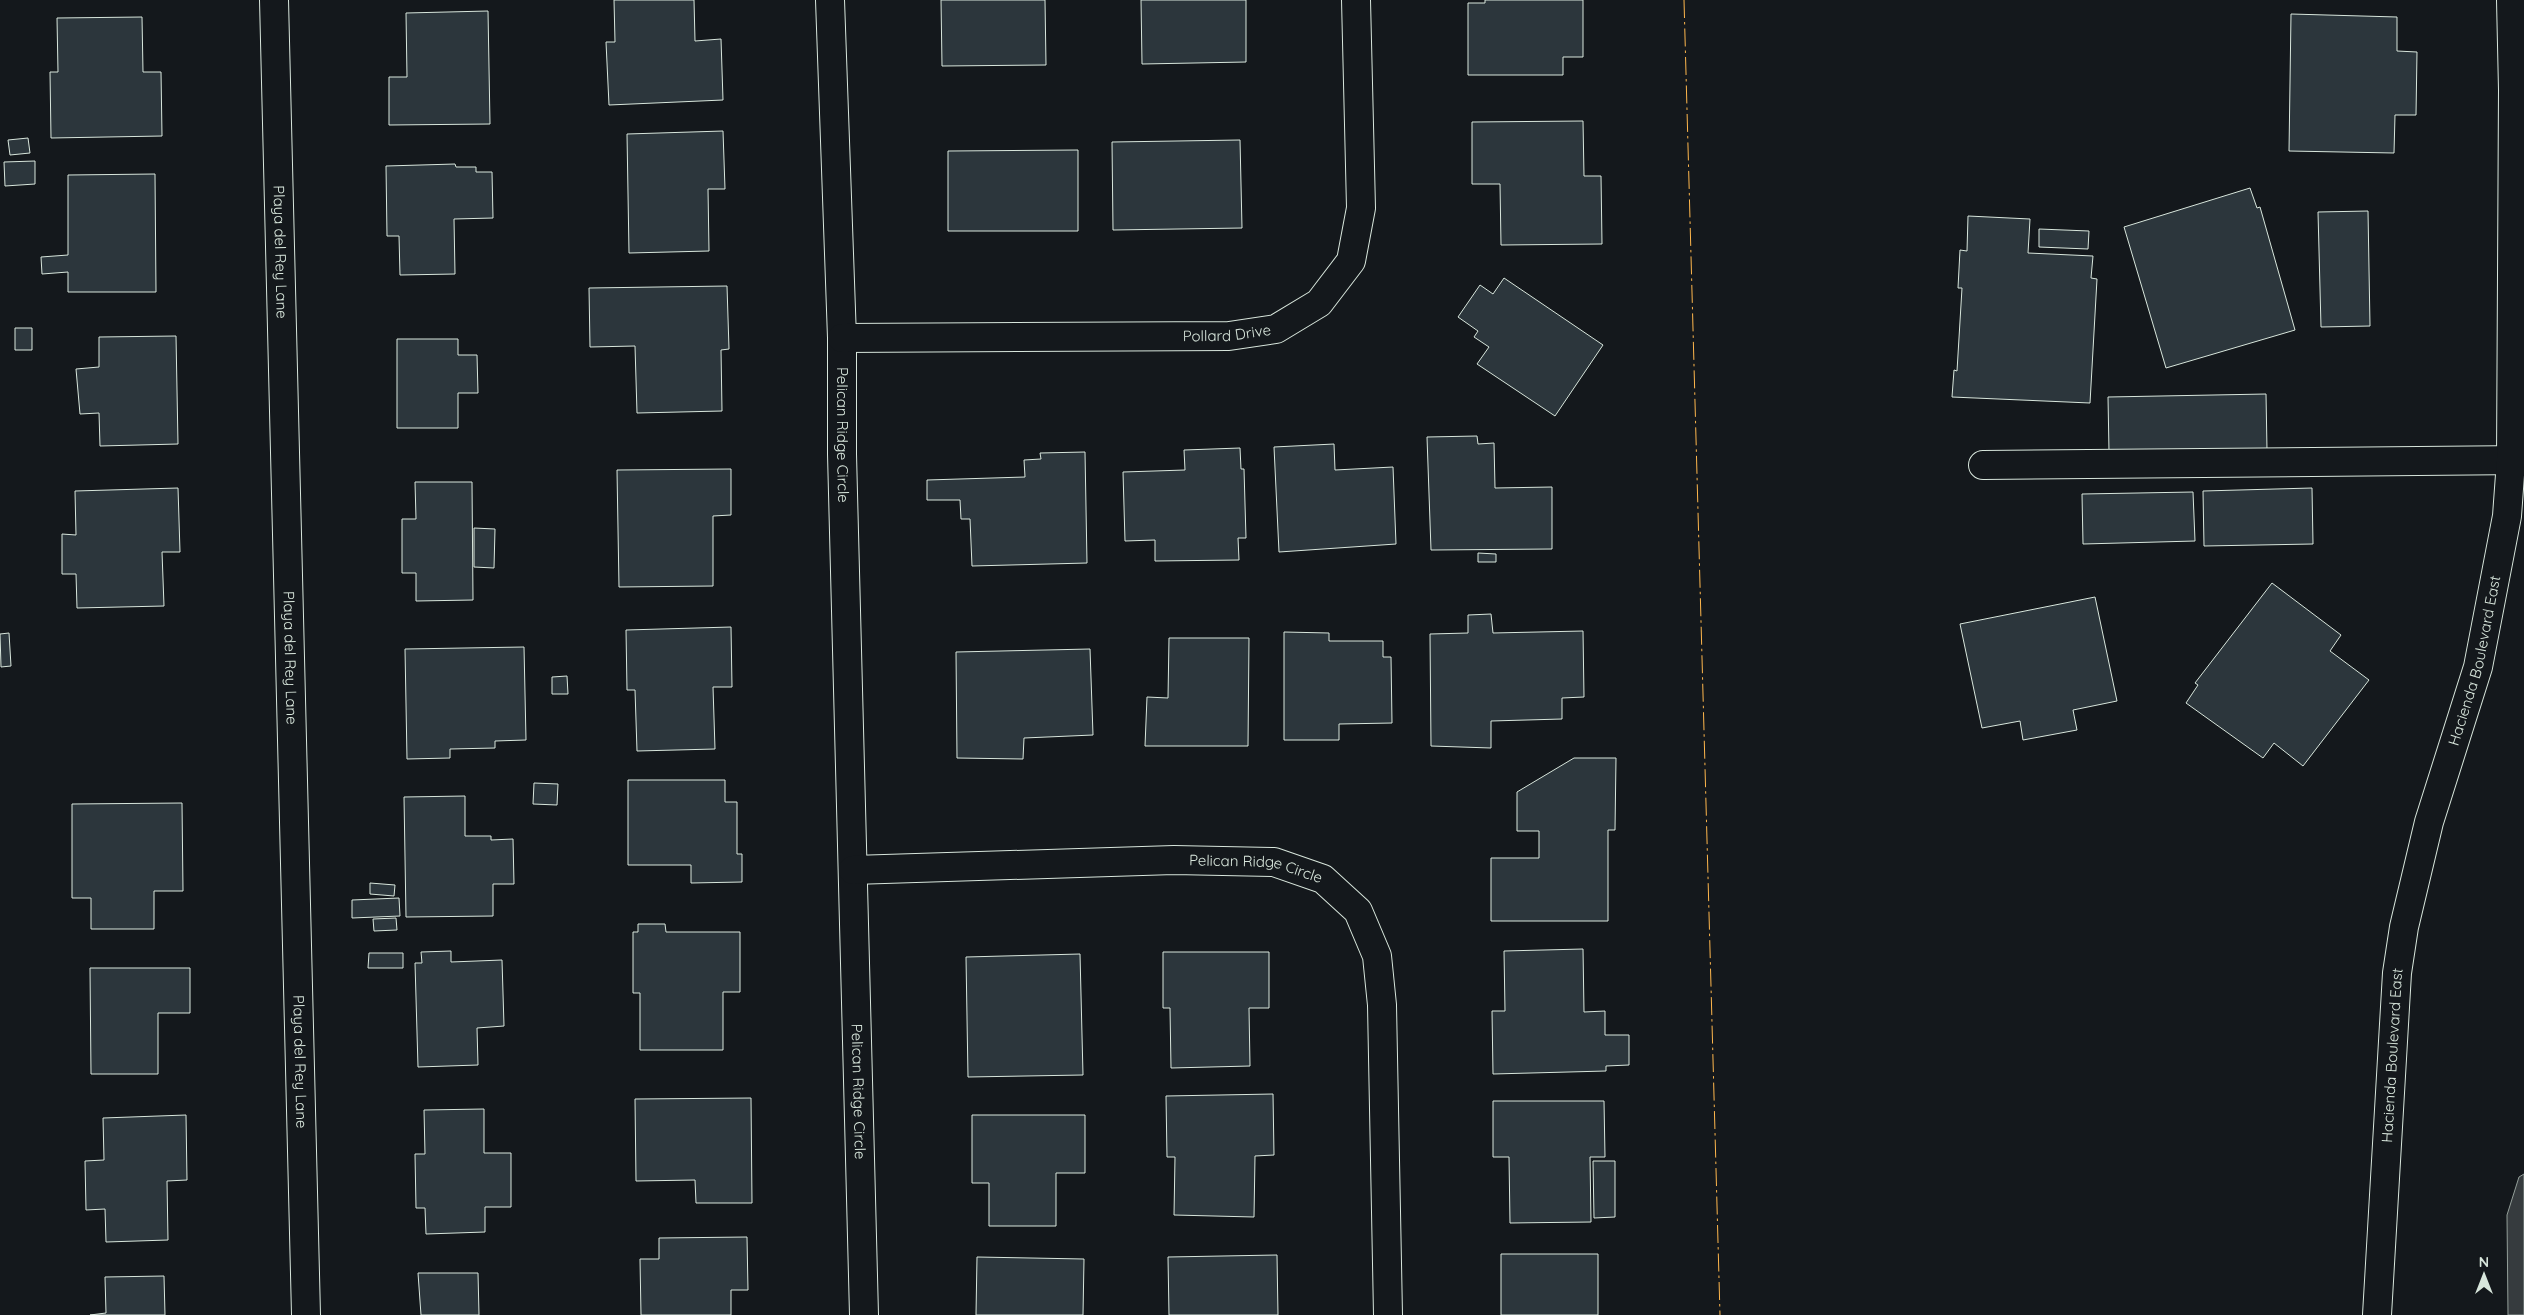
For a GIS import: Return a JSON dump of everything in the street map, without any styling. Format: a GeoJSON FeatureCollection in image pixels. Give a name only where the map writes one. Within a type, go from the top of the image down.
{"type":"FeatureCollection","features":[{"type":"Feature","properties":{"kind":"street","name":"Playa del Rey Lane"},"geometry":{"type":"LineString","coordinates":[[274,0],[306,1315]]}},
{"type":"Feature","properties":{"kind":"street","name":"Pelican Ridge Circle"},"geometry":{"type":"LineString","coordinates":[[830,0],[842,338],[864,1315]]}},
{"type":"Feature","properties":{"kind":"street","name":"Pollard Drive"},"geometry":{"type":"LineString","coordinates":[[842,338],[1229,336],[1276,329],[1319,303],[1351,261],[1361,208],[1356,0]]}},
{"type":"Feature","properties":{"kind":"street","name":"Hacienda Boulevard East"},"geometry":{"type":"LineString","coordinates":[[2377,1315],[2397,973],[2401,945],[2429,822],[2478,667],[2518,460],[2511,0]]}},
{"type":"Feature","properties":{"kind":"street"},"geometry":{"type":"LineString","coordinates":[[1983,465],[2518,460]]}},
{"type":"Feature","properties":{"kind":"street","name":"Pelican Ridge Circle"},"geometry":{"type":"LineString","coordinates":[[853,870],[1174,860],[1274,862],[1323,879],[1358,911],[1377,956],[1382,1005],[1388,1315]]}},
{"type":"Feature","properties":{"kind":"shaded area"},"geometry":{"type":"Polygon","coordinates":[[[2524,1174],[2524,1315],[2508,1315],[2507,1215],[2519,1177],[2524,1174]]]}},
{"type":"Feature","properties":{"kind":"building"},"geometry":{"type":"Polygon","coordinates":[[[614,0],[694,0],[695,41],[721,39],[723,100],[609,105],[606,42],[615,42],[614,0]]]}},
{"type":"Feature","properties":{"kind":"building"},"geometry":{"type":"Polygon","coordinates":[[[941,0],[1045,0],[1046,65],[942,66],[941,0]]]}},
{"type":"Feature","properties":{"kind":"building"},"geometry":{"type":"Polygon","coordinates":[[[1141,0],[1246,0],[1246,62],[1142,64],[1141,0]]]}},
{"type":"Feature","properties":{"kind":"building"},"geometry":{"type":"Polygon","coordinates":[[[1485,0],[1583,0],[1583,57],[1563,57],[1563,75],[1468,75],[1468,3],[1485,3],[1485,0]]]}},
{"type":"Feature","properties":{"kind":"building"},"geometry":{"type":"Polygon","coordinates":[[[488,11],[490,124],[389,125],[389,77],[407,77],[406,13],[488,11]]]}},
{"type":"Feature","properties":{"kind":"building"},"geometry":{"type":"Polygon","coordinates":[[[2291,14],[2397,17],[2397,51],[2417,52],[2416,115],[2395,115],[2394,153],[2289,151],[2291,14]]]}},
{"type":"Feature","properties":{"kind":"building"},"geometry":{"type":"Polygon","coordinates":[[[142,17],[143,72],[161,72],[162,136],[51,138],[50,72],[58,72],[57,18],[142,17]]]}},
{"type":"Feature","properties":{"kind":"building"},"geometry":{"type":"Polygon","coordinates":[[[1583,121],[1584,176],[1601,176],[1602,244],[1501,245],[1500,184],[1472,184],[1472,122],[1583,121]]]}},
{"type":"Feature","properties":{"kind":"building"},"geometry":{"type":"Polygon","coordinates":[[[723,131],[725,189],[708,189],[709,251],[629,253],[627,134],[723,131]]]}},
{"type":"Feature","properties":{"kind":"building"},"geometry":{"type":"Polygon","coordinates":[[[28,138],[30,153],[10,155],[8,140],[28,138]]]}},
{"type":"Feature","properties":{"kind":"building"},"geometry":{"type":"Polygon","coordinates":[[[1240,140],[1242,228],[1113,230],[1112,142],[1240,140]]]}},
{"type":"Feature","properties":{"kind":"building"},"geometry":{"type":"Polygon","coordinates":[[[1078,150],[1078,231],[948,231],[948,151],[1078,150]]]}},
{"type":"Feature","properties":{"kind":"building"},"geometry":{"type":"Polygon","coordinates":[[[35,161],[35,184],[5,186],[4,162],[35,161]]]}},
{"type":"Feature","properties":{"kind":"building"},"geometry":{"type":"Polygon","coordinates":[[[455,164],[456,167],[476,167],[476,172],[492,172],[493,218],[454,219],[455,274],[400,275],[399,236],[387,236],[386,166],[455,164]]]}},
{"type":"Feature","properties":{"kind":"building"},"geometry":{"type":"Polygon","coordinates":[[[155,174],[156,292],[68,292],[68,272],[42,274],[41,257],[68,255],[68,175],[155,174]]]}},
{"type":"Feature","properties":{"kind":"building"},"geometry":{"type":"Polygon","coordinates":[[[2250,188],[2257,208],[2260,207],[2295,330],[2166,368],[2124,227],[2250,188]]]}},
{"type":"Feature","properties":{"kind":"building"},"geometry":{"type":"Polygon","coordinates":[[[2368,211],[2370,326],[2321,327],[2318,212],[2368,211]]]}},
{"type":"Feature","properties":{"kind":"building"},"geometry":{"type":"Polygon","coordinates":[[[1968,216],[2030,219],[2028,253],[2093,256],[2091,278],[2097,279],[2090,403],[1952,397],[1954,370],[1957,371],[1962,288],[1958,288],[1960,250],[1967,251],[1968,216]]]}},
{"type":"Feature","properties":{"kind":"building"},"geometry":{"type":"Polygon","coordinates":[[[2039,229],[2089,231],[2088,249],[2039,247],[2039,229]]]}},
{"type":"Feature","properties":{"kind":"building"},"geometry":{"type":"Polygon","coordinates":[[[1504,278],[1603,345],[1555,416],[1477,364],[1489,347],[1474,337],[1478,331],[1458,317],[1480,285],[1493,294],[1504,278]]]}},
{"type":"Feature","properties":{"kind":"building"},"geometry":{"type":"Polygon","coordinates":[[[727,286],[729,349],[721,350],[722,411],[637,413],[635,346],[590,347],[589,288],[727,286]]]}},
{"type":"Feature","properties":{"kind":"building"},"geometry":{"type":"Polygon","coordinates":[[[15,328],[32,328],[32,350],[15,350],[15,328]]]}},
{"type":"Feature","properties":{"kind":"building"},"geometry":{"type":"Polygon","coordinates":[[[176,336],[178,444],[100,446],[99,413],[80,414],[76,369],[99,367],[99,337],[176,336]]]}},
{"type":"Feature","properties":{"kind":"building"},"geometry":{"type":"Polygon","coordinates":[[[397,339],[458,339],[458,355],[477,355],[478,393],[458,393],[458,428],[397,428],[397,339]]]}},
{"type":"Feature","properties":{"kind":"building"},"geometry":{"type":"Polygon","coordinates":[[[2266,394],[2267,450],[2109,452],[2108,397],[2266,394]]]}},
{"type":"Feature","properties":{"kind":"building"},"geometry":{"type":"Polygon","coordinates":[[[1477,436],[1478,444],[1494,443],[1495,488],[1552,487],[1552,549],[1431,550],[1427,437],[1477,436]]]}},
{"type":"Feature","properties":{"kind":"building"},"geometry":{"type":"Polygon","coordinates":[[[1334,444],[1335,470],[1393,467],[1396,544],[1279,552],[1274,447],[1334,444]]]}},
{"type":"Feature","properties":{"kind":"building"},"geometry":{"type":"Polygon","coordinates":[[[1240,448],[1241,469],[1244,469],[1246,538],[1238,538],[1239,560],[1155,561],[1155,540],[1125,541],[1123,472],[1185,470],[1184,450],[1240,448]]]}},
{"type":"Feature","properties":{"kind":"building"},"geometry":{"type":"Polygon","coordinates":[[[1085,452],[1087,563],[972,566],[970,519],[961,519],[960,500],[927,500],[927,480],[1025,477],[1024,460],[1041,459],[1040,453],[1085,452]]]}},
{"type":"Feature","properties":{"kind":"building"},"geometry":{"type":"Polygon","coordinates":[[[731,469],[731,515],[713,516],[713,586],[619,587],[617,470],[731,469]]]}},
{"type":"Feature","properties":{"kind":"building"},"geometry":{"type":"Polygon","coordinates":[[[415,482],[472,482],[473,600],[416,601],[416,573],[402,573],[402,519],[416,519],[415,482]]]}},
{"type":"Feature","properties":{"kind":"building"},"geometry":{"type":"Polygon","coordinates":[[[178,488],[180,552],[162,552],[164,606],[77,608],[76,574],[62,574],[62,534],[76,535],[75,491],[178,488]]]}},
{"type":"Feature","properties":{"kind":"building"},"geometry":{"type":"Polygon","coordinates":[[[2312,488],[2313,544],[2204,546],[2203,491],[2312,488]]]}},
{"type":"Feature","properties":{"kind":"building"},"geometry":{"type":"Polygon","coordinates":[[[2193,492],[2195,541],[2083,544],[2082,494],[2193,492]]]}},
{"type":"Feature","properties":{"kind":"building"},"geometry":{"type":"Polygon","coordinates":[[[474,528],[495,529],[494,568],[474,567],[474,528]]]}},
{"type":"Feature","properties":{"kind":"building"},"geometry":{"type":"Polygon","coordinates":[[[1478,553],[1496,554],[1496,562],[1478,562],[1478,553]]]}},
{"type":"Feature","properties":{"kind":"building"},"geometry":{"type":"Polygon","coordinates":[[[2272,583],[2341,635],[2330,651],[2369,680],[2303,766],[2274,743],[2263,758],[2186,703],[2198,685],[2195,683],[2272,583]]]}},
{"type":"Feature","properties":{"kind":"building"},"geometry":{"type":"Polygon","coordinates":[[[2095,597],[2117,701],[2073,710],[2077,730],[2023,740],[2020,721],[1982,728],[1960,624],[2095,597]]]}},
{"type":"Feature","properties":{"kind":"building"},"geometry":{"type":"Polygon","coordinates":[[[1491,614],[1493,633],[1583,631],[1584,697],[1562,698],[1562,719],[1491,721],[1491,748],[1431,746],[1430,634],[1468,633],[1468,615],[1491,614]]]}},
{"type":"Feature","properties":{"kind":"building"},"geometry":{"type":"Polygon","coordinates":[[[731,627],[732,687],[713,687],[715,749],[637,751],[635,690],[627,690],[626,630],[731,627]]]}},
{"type":"Feature","properties":{"kind":"building"},"geometry":{"type":"Polygon","coordinates":[[[1284,632],[1329,633],[1329,641],[1383,641],[1383,657],[1391,657],[1392,723],[1339,724],[1339,740],[1284,740],[1284,632]]]}},
{"type":"Feature","properties":{"kind":"building"},"geometry":{"type":"Polygon","coordinates":[[[9,633],[11,666],[1,667],[0,634],[9,633]]]}},
{"type":"Feature","properties":{"kind":"building"},"geometry":{"type":"Polygon","coordinates":[[[1169,638],[1249,638],[1248,746],[1145,746],[1147,697],[1168,698],[1169,638]]]}},
{"type":"Feature","properties":{"kind":"building"},"geometry":{"type":"Polygon","coordinates":[[[524,647],[526,740],[495,741],[495,748],[450,749],[450,758],[407,759],[405,649],[524,647]]]}},
{"type":"Feature","properties":{"kind":"building"},"geometry":{"type":"Polygon","coordinates":[[[1090,649],[1093,735],[1024,738],[1023,759],[957,758],[956,652],[1090,649]]]}},
{"type":"Feature","properties":{"kind":"building"},"geometry":{"type":"Polygon","coordinates":[[[567,676],[568,694],[552,694],[552,677],[567,676]]]}},
{"type":"Feature","properties":{"kind":"building"},"geometry":{"type":"Polygon","coordinates":[[[1574,758],[1616,758],[1615,830],[1608,830],[1608,921],[1491,921],[1491,858],[1539,858],[1539,831],[1517,831],[1517,792],[1574,758]]]}},
{"type":"Feature","properties":{"kind":"building"},"geometry":{"type":"Polygon","coordinates":[[[628,780],[725,780],[725,802],[737,802],[737,854],[742,854],[742,882],[691,883],[691,865],[628,865],[628,780]]]}},
{"type":"Feature","properties":{"kind":"building"},"geometry":{"type":"Polygon","coordinates":[[[534,783],[558,784],[557,805],[533,804],[534,783]]]}},
{"type":"Feature","properties":{"kind":"building"},"geometry":{"type":"Polygon","coordinates":[[[465,796],[465,836],[491,836],[491,840],[513,839],[514,884],[493,884],[493,916],[406,917],[404,797],[465,796]]]}},
{"type":"Feature","properties":{"kind":"building"},"geometry":{"type":"Polygon","coordinates":[[[182,803],[183,891],[154,891],[154,929],[91,929],[91,898],[72,898],[72,804],[182,803]]]}},
{"type":"Feature","properties":{"kind":"building"},"geometry":{"type":"Polygon","coordinates":[[[370,883],[395,885],[394,896],[370,894],[370,883]]]}},
{"type":"Feature","properties":{"kind":"building"},"geometry":{"type":"Polygon","coordinates":[[[399,898],[400,916],[352,918],[352,900],[399,898]]]}},
{"type":"Feature","properties":{"kind":"building"},"geometry":{"type":"Polygon","coordinates":[[[396,918],[397,930],[374,931],[373,919],[396,918]]]}},
{"type":"Feature","properties":{"kind":"building"},"geometry":{"type":"Polygon","coordinates":[[[638,924],[665,924],[666,932],[740,932],[740,992],[723,992],[723,1050],[640,1050],[640,993],[633,993],[633,932],[638,932],[638,924]]]}},
{"type":"Feature","properties":{"kind":"building"},"geometry":{"type":"Polygon","coordinates":[[[1583,949],[1584,1012],[1605,1011],[1605,1035],[1629,1035],[1629,1065],[1606,1066],[1606,1071],[1493,1074],[1492,1011],[1505,1011],[1504,951],[1583,949]]]}},
{"type":"Feature","properties":{"kind":"building"},"geometry":{"type":"Polygon","coordinates":[[[451,951],[451,962],[502,960],[504,1026],[477,1028],[478,1065],[418,1067],[415,963],[422,963],[421,952],[451,951]]]}},
{"type":"Feature","properties":{"kind":"building"},"geometry":{"type":"Polygon","coordinates":[[[1163,952],[1269,952],[1269,1008],[1249,1008],[1250,1066],[1171,1068],[1170,1008],[1163,1008],[1163,952]]]}},
{"type":"Feature","properties":{"kind":"building"},"geometry":{"type":"Polygon","coordinates":[[[369,953],[403,953],[403,968],[368,968],[369,953]]]}},
{"type":"Feature","properties":{"kind":"building"},"geometry":{"type":"Polygon","coordinates":[[[1080,954],[1083,1075],[968,1077],[966,957],[1080,954]]]}},
{"type":"Feature","properties":{"kind":"building"},"geometry":{"type":"Polygon","coordinates":[[[90,968],[190,968],[190,1013],[158,1013],[158,1074],[91,1074],[90,968]]]}},
{"type":"Feature","properties":{"kind":"building"},"geometry":{"type":"Polygon","coordinates":[[[1273,1094],[1274,1155],[1255,1156],[1254,1217],[1174,1215],[1175,1157],[1167,1157],[1166,1096],[1273,1094]]]}},
{"type":"Feature","properties":{"kind":"building"},"geometry":{"type":"Polygon","coordinates":[[[751,1098],[752,1203],[696,1203],[695,1180],[636,1181],[635,1099],[751,1098]]]}},
{"type":"Feature","properties":{"kind":"building"},"geometry":{"type":"Polygon","coordinates":[[[1493,1101],[1604,1101],[1605,1157],[1590,1157],[1591,1222],[1510,1223],[1509,1157],[1493,1157],[1493,1101]]]}},
{"type":"Feature","properties":{"kind":"building"},"geometry":{"type":"Polygon","coordinates":[[[484,1109],[484,1153],[511,1153],[511,1207],[485,1207],[485,1232],[426,1234],[425,1208],[416,1208],[415,1154],[425,1154],[424,1110],[484,1109]]]}},
{"type":"Feature","properties":{"kind":"building"},"geometry":{"type":"Polygon","coordinates":[[[186,1115],[187,1180],[167,1181],[168,1240],[106,1242],[105,1209],[86,1210],[85,1161],[104,1160],[103,1118],[186,1115]]]}},
{"type":"Feature","properties":{"kind":"building"},"geometry":{"type":"Polygon","coordinates":[[[972,1115],[1085,1115],[1085,1173],[1056,1173],[1056,1226],[989,1226],[989,1183],[972,1183],[972,1115]]]}},
{"type":"Feature","properties":{"kind":"building"},"geometry":{"type":"Polygon","coordinates":[[[1593,1161],[1615,1161],[1615,1217],[1594,1218],[1593,1161]]]}},
{"type":"Feature","properties":{"kind":"building"},"geometry":{"type":"Polygon","coordinates":[[[747,1237],[748,1290],[731,1290],[731,1315],[641,1315],[640,1259],[659,1259],[659,1238],[747,1237]]]}},
{"type":"Feature","properties":{"kind":"building"},"geometry":{"type":"Polygon","coordinates":[[[1501,1254],[1598,1254],[1598,1315],[1501,1315],[1501,1254]]]}},
{"type":"Feature","properties":{"kind":"building"},"geometry":{"type":"Polygon","coordinates":[[[1277,1255],[1278,1315],[1169,1315],[1168,1257],[1277,1255]]]}},
{"type":"Feature","properties":{"kind":"building"},"geometry":{"type":"Polygon","coordinates":[[[977,1257],[1084,1259],[1083,1315],[976,1315],[977,1257]]]}},
{"type":"Feature","properties":{"kind":"building"},"geometry":{"type":"Polygon","coordinates":[[[418,1273],[478,1273],[479,1315],[421,1315],[418,1273]]]}},
{"type":"Feature","properties":{"kind":"building"},"geometry":{"type":"Polygon","coordinates":[[[164,1276],[165,1315],[90,1315],[106,1313],[105,1277],[164,1276]]]}},
{"type":"Feature","properties":{"kind":"power"},"geometry":{"type":"LineString","coordinates":[[1684,0],[1720,1315]]}}]}
